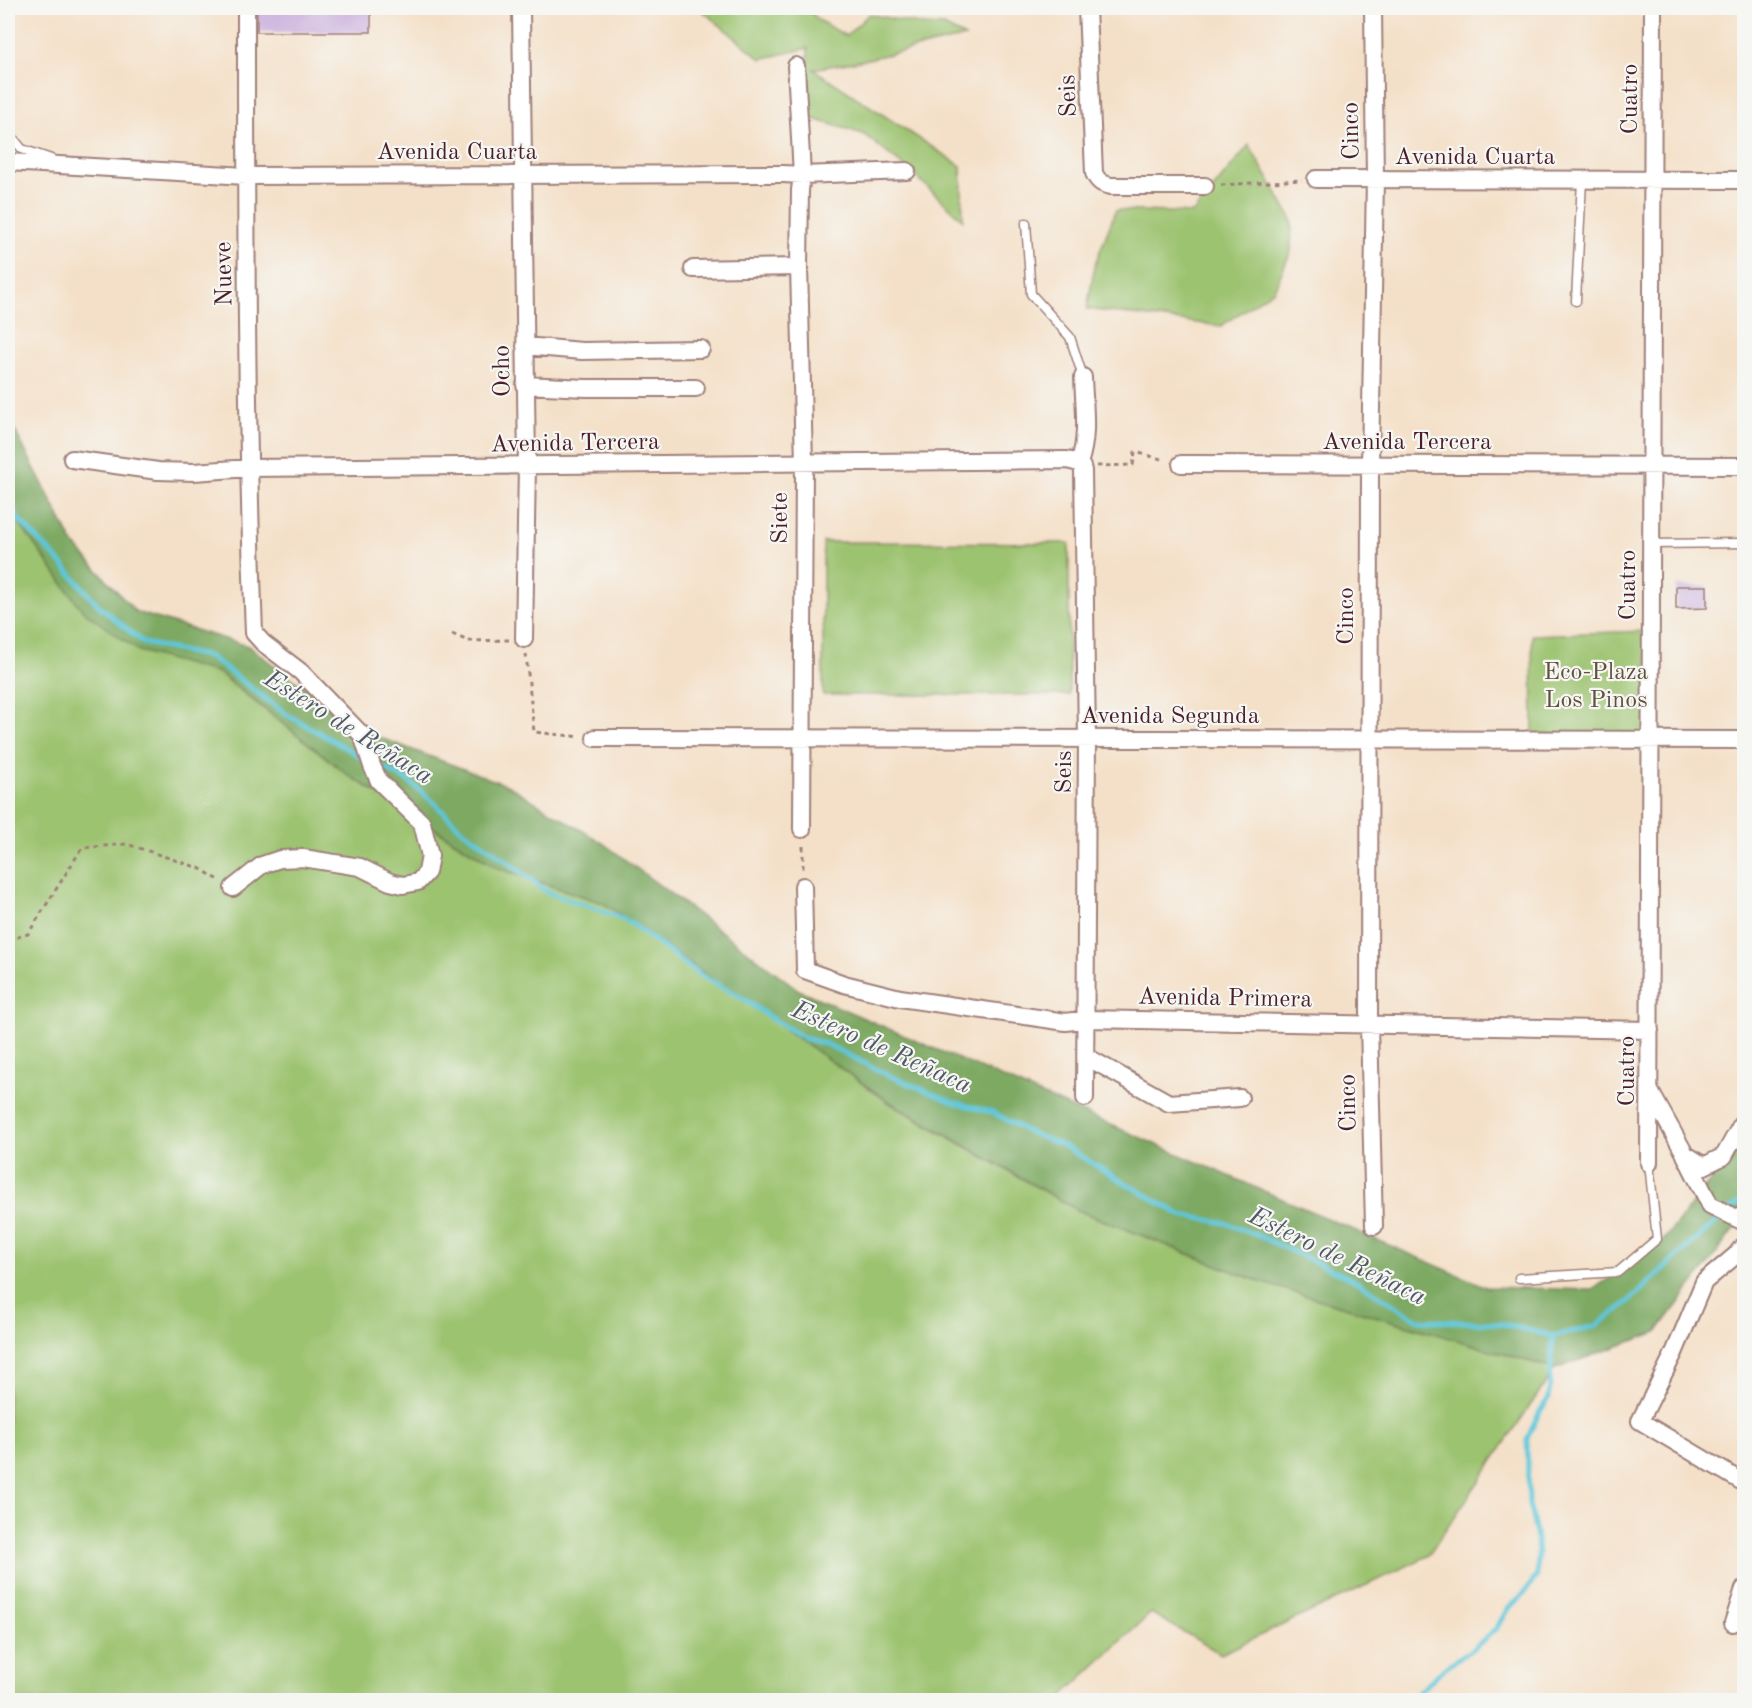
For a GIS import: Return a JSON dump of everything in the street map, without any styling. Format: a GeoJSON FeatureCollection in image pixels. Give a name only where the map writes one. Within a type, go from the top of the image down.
{"type":"FeatureCollection","features":[{"type":"Feature","properties":{"kind":"street","name":"Nueve"},"geometry":{"type":"LineString","coordinates":[[233,888],[262,865],[280,859],[303,858],[360,867],[390,882],[403,885],[418,882],[427,872],[430,856],[422,823],[379,781],[362,735],[301,672],[262,643],[254,633],[249,468],[246,8]]}},
{"type":"Feature","properties":{"kind":"street","name":"Ocho"},"geometry":{"type":"LineString","coordinates":[[521,8],[527,466],[524,639]]}},
{"type":"Feature","properties":{"kind":"street","name":"Seis"},"geometry":{"type":"LineString","coordinates":[[1087,8],[1094,173],[1099,182],[1111,186],[1205,186]]}},
{"type":"Feature","properties":{"kind":"street","name":"Cinco"},"geometry":{"type":"LineString","coordinates":[[1373,8],[1375,179],[1370,465],[1369,1024],[1374,1226]]}},
{"type":"Feature","properties":{"kind":"street","name":"Cuatro"},"geometry":{"type":"LineString","coordinates":[[1649,1163],[1653,8]]}},
{"type":"Feature","properties":{"kind":"street","name":"Siete"},"geometry":{"type":"LineString","coordinates":[[796,66],[802,176],[799,267],[804,463],[802,829]]}},
{"type":"Feature","properties":{"kind":"street","name":"Avenida Cuarta"},"geometry":{"type":"LineString","coordinates":[[8,162],[246,176],[783,174],[802,176],[907,171]]}},
{"type":"Feature","properties":{"kind":"street","name":"Avenida Cuarta"},"geometry":{"type":"LineString","coordinates":[[1317,179],[1744,180]]}},
{"type":"Feature","properties":{"kind":"street"},"geometry":{"type":"LineString","coordinates":[[693,269],[799,267]]}},
{"type":"Feature","properties":{"kind":"street"},"geometry":{"type":"LineString","coordinates":[[525,346],[582,351],[701,349]]}},
{"type":"Feature","properties":{"kind":"street","name":"Seis"},"geometry":{"type":"LineString","coordinates":[[1083,377],[1085,437],[1080,465],[1087,739],[1085,1098]]}},
{"type":"Feature","properties":{"kind":"street"},"geometry":{"type":"LineString","coordinates":[[525,385],[586,388],[696,388]]}},
{"type":"Feature","properties":{"kind":"street","name":"Avenida Tercera"},"geometry":{"type":"LineString","coordinates":[[72,459],[158,471],[194,472],[249,468],[1067,460],[1080,465]]}},
{"type":"Feature","properties":{"kind":"street","name":"Avenida Tercera"},"geometry":{"type":"LineString","coordinates":[[1181,464],[1744,466]]}},
{"type":"Feature","properties":{"kind":"street","name":"Avenida Segunda"},"geometry":{"type":"LineString","coordinates":[[595,738],[1744,740]]}},
{"type":"Feature","properties":{"kind":"street","name":"Avenida Primera"},"geometry":{"type":"LineString","coordinates":[[803,886],[805,970],[844,984],[900,998],[1066,1022],[1087,1019],[1650,1030]]}},
{"type":"Feature","properties":{"kind":"street"},"geometry":{"type":"LineString","coordinates":[[1087,1057],[1169,1103],[1240,1098]]}},
{"type":"Feature","properties":{"kind":"street"},"geometry":{"type":"LineString","coordinates":[[1650,1090],[1710,1205],[1744,1222]]}},
{"type":"Feature","properties":{"kind":"street"},"geometry":{"type":"LineString","coordinates":[[1685,1154],[1704,1166],[1724,1156],[1744,1120]]}},
{"type":"Feature","properties":{"kind":"street"},"geometry":{"type":"LineString","coordinates":[[1744,1245],[1736,1255],[1704,1282],[1674,1353],[1640,1421],[1744,1483]]}},
{"type":"Feature","properties":{"kind":"street"},"geometry":{"type":"LineString","coordinates":[[1733,1623],[1744,1589]]}},
{"type":"Feature","properties":{"kind":"lane"},"geometry":{"type":"LineString","coordinates":[[8,132],[22,149],[80,168]]}},
{"type":"Feature","properties":{"kind":"lane"},"geometry":{"type":"LineString","coordinates":[[1576,302],[1582,180]]}},
{"type":"Feature","properties":{"kind":"lane"},"geometry":{"type":"LineString","coordinates":[[1026,222],[1031,294],[1070,337],[1083,377]]}},
{"type":"Feature","properties":{"kind":"lane"},"geometry":{"type":"LineString","coordinates":[[1651,544],[1744,543]]}},
{"type":"Feature","properties":{"kind":"lane"},"geometry":{"type":"LineString","coordinates":[[1519,1278],[1618,1272],[1658,1239],[1649,1163]]}},
{"type":"Feature","properties":{"kind":"path"},"geometry":{"type":"LineString","coordinates":[[1205,186],[1317,179]]}},
{"type":"Feature","properties":{"kind":"path"},"geometry":{"type":"LineString","coordinates":[[1080,465],[1133,465],[1135,452],[1181,464]]}},
{"type":"Feature","properties":{"kind":"path"},"geometry":{"type":"LineString","coordinates":[[452,634],[468,641],[524,639],[534,732],[595,738]]}},
{"type":"Feature","properties":{"kind":"path"},"geometry":{"type":"LineString","coordinates":[[802,829],[803,886]]}},
{"type":"Feature","properties":{"kind":"path"},"geometry":{"type":"LineString","coordinates":[[8,940],[28,934],[82,848],[127,844],[199,868],[233,888]]}},
{"type":"Feature","properties":{"kind":"green space"},"geometry":{"type":"Polygon","coordinates":[[[699,8],[807,8],[818,20],[846,36],[869,14],[924,25],[944,26],[965,37],[813,69],[961,166],[963,220],[910,171],[863,134],[810,118],[808,48],[761,59],[699,8]]]}},
{"type":"Feature","properties":{"kind":"green space"},"geometry":{"type":"Polygon","coordinates":[[[1249,145],[1292,220],[1291,251],[1274,290],[1221,326],[1087,309],[1095,264],[1116,210],[1193,213],[1249,145]]]}},
{"type":"Feature","properties":{"kind":"green space"},"geometry":{"type":"Polygon","coordinates":[[[8,417],[73,543],[136,612],[248,646],[362,731],[509,786],[603,843],[799,990],[1486,1287],[1592,1290],[1663,1241],[1744,1139],[1744,1216],[1657,1332],[1555,1369],[1260,1282],[1077,1210],[891,1103],[603,903],[498,868],[351,777],[219,673],[139,651],[82,610],[8,508],[8,417]]]}},
{"type":"Feature","properties":{"kind":"green space"},"geometry":{"type":"Polygon","coordinates":[[[8,469],[49,554],[91,607],[149,643],[194,664],[230,660],[275,669],[319,694],[371,749],[442,793],[569,878],[616,901],[693,965],[737,986],[829,1040],[891,1066],[976,1087],[1157,1195],[1284,1242],[1331,1263],[1378,1289],[1417,1301],[1449,1306],[1469,1315],[1557,1323],[1583,1307],[1632,1285],[1688,1220],[1698,1196],[1736,1149],[1744,1144],[1744,1158],[1738,1163],[1695,1231],[1675,1257],[1650,1280],[1620,1301],[1583,1319],[1574,1326],[1542,1331],[1513,1330],[1483,1326],[1459,1318],[1386,1302],[1348,1286],[1310,1265],[1220,1229],[1151,1209],[967,1101],[919,1090],[829,1060],[891,1104],[1077,1210],[1260,1282],[1555,1369],[1428,1556],[1221,1654],[1151,1613],[1058,1700],[8,1700],[8,469]],[[240,677],[227,680],[351,777],[498,868],[549,885],[390,787],[315,715],[285,695],[240,677]]]}},
{"type":"Feature","properties":{"kind":"green space"},"geometry":{"type":"Polygon","coordinates":[[[823,542],[1069,543],[1069,695],[823,695],[823,542]]]}},
{"type":"Feature","properties":{"kind":"green space","name":"Eco-Plaza Los Pinos"},"geometry":{"type":"Polygon","coordinates":[[[1647,631],[1647,736],[1533,734],[1532,635],[1647,631]]]}},
{"type":"Feature","properties":{"kind":"building"},"geometry":{"type":"Polygon","coordinates":[[[257,8],[371,8],[371,32],[257,32],[257,8]]]}},
{"type":"Feature","properties":{"kind":"building"},"geometry":{"type":"Polygon","coordinates":[[[1676,586],[1707,586],[1707,608],[1676,609],[1676,586]]]}},
{"type":"Feature","properties":{"kind":"waterway","name":"Estero de Reñaca"},"geometry":{"type":"LineString","coordinates":[[8,498],[18,519],[99,606],[144,643],[210,657],[286,714],[365,759]]}},
{"type":"Feature","properties":{"kind":"waterway","name":"Estero de Reñaca"},"geometry":{"type":"LineString","coordinates":[[376,764],[408,781],[461,829],[547,892],[622,918],[700,975],[744,999],[804,1038],[826,1044],[888,1075],[953,1102],[994,1113],[1028,1132],[1064,1146],[1181,1215],[1226,1223],[1261,1237],[1352,1279],[1418,1320],[1503,1324],[1553,1336],[1596,1326],[1627,1303],[1744,1198]]}},
{"type":"Feature","properties":{"kind":"waterway"},"geometry":{"type":"LineString","coordinates":[[1410,1700],[1447,1666],[1474,1648],[1496,1629],[1507,1610],[1537,1576],[1536,1532],[1529,1505],[1527,1439],[1549,1398],[1553,1336]]}}]}
